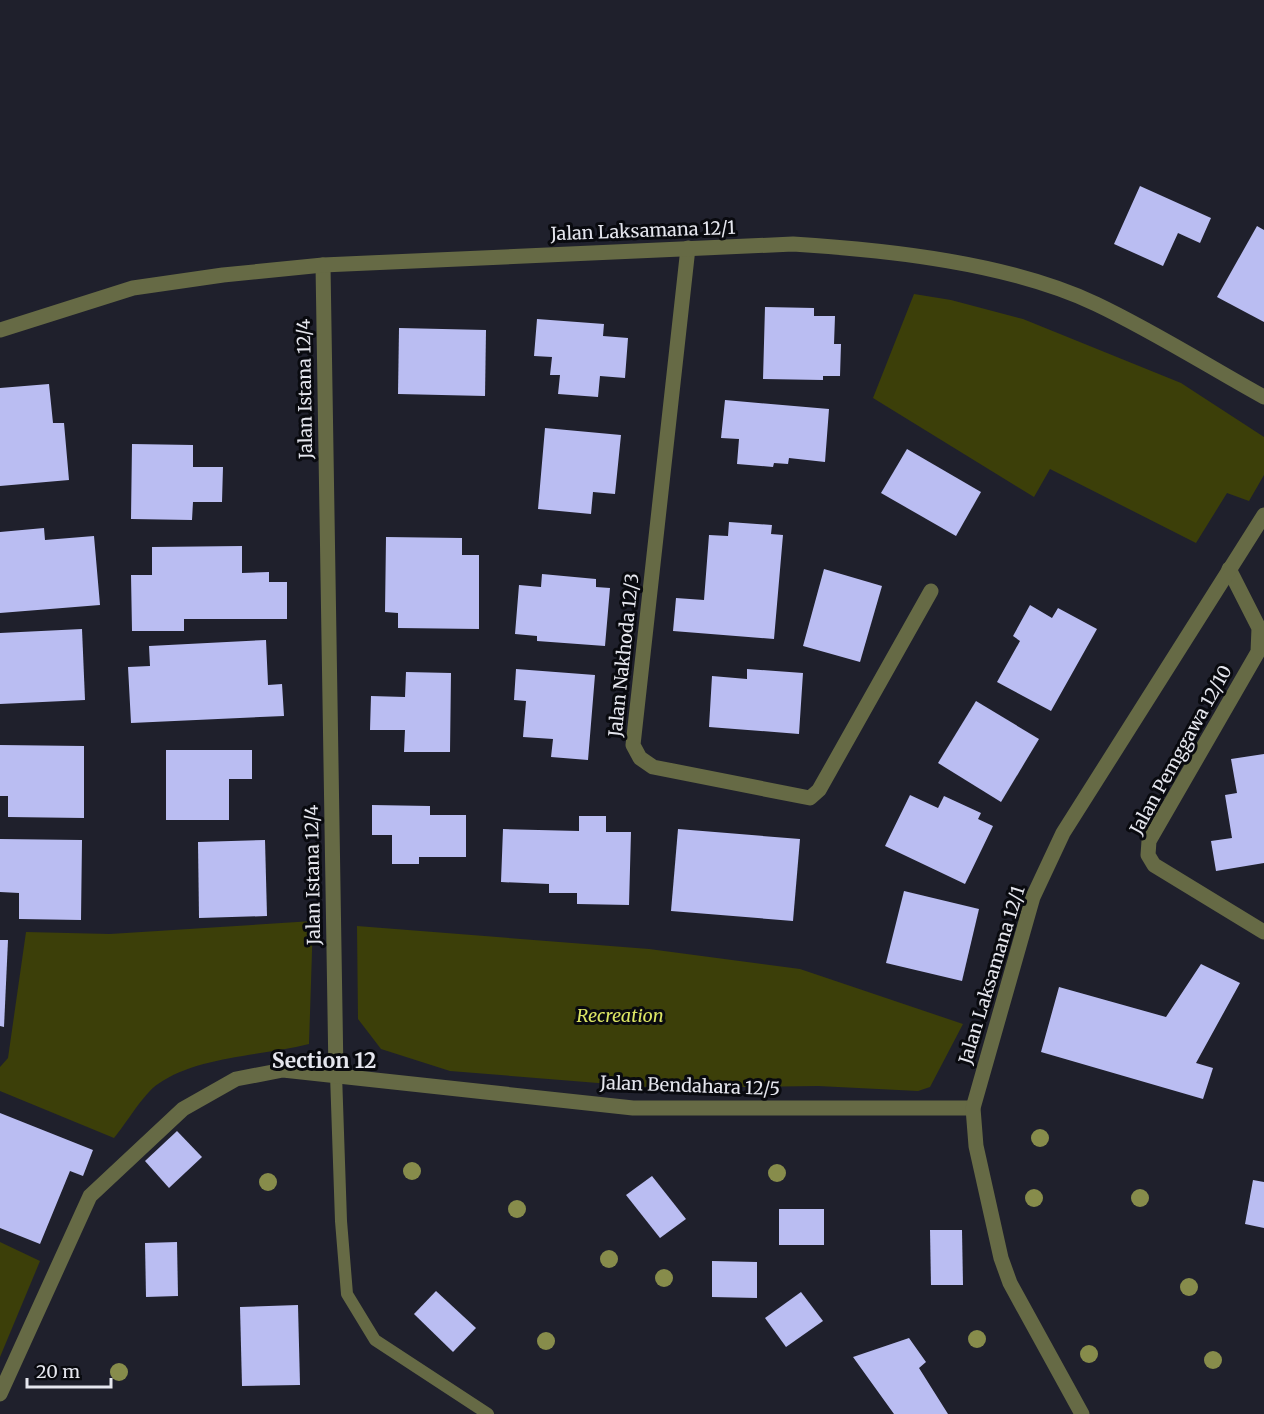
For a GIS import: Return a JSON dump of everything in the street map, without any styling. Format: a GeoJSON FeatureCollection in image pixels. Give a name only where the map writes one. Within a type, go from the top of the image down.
{"type":"FeatureCollection","features":[{"type":"Feature","properties":{"kind":"street","name":"Jalan Laksamana 12/1"},"geometry":{"type":"LineString","coordinates":[[0,330],[133,288],[223,275],[323,265],[793,244],[834,247],[999,270],[1049,285],[1096,304],[1264,397]]}},
{"type":"Feature","properties":{"kind":"street","name":"Jalan Nakhoda 12/3"},"geometry":{"type":"LineString","coordinates":[[687,248],[633,745],[640,758],[653,766],[810,798],[819,790],[931,591]]}},
{"type":"Feature","properties":{"kind":"street","name":"Jalan Istana 12/4"},"geometry":{"type":"LineString","coordinates":[[323,265],[336,1074]]}},
{"type":"Feature","properties":{"kind":"street","name":"Jalan Laksamana 12/1"},"geometry":{"type":"LineString","coordinates":[[1082,1414],[1010,1283],[1001,1258],[976,1146],[973,1108],[1033,897],[1063,833],[1264,514]]}},
{"type":"Feature","properties":{"kind":"street","name":"Jalan Pemggawa 12/10"},"geometry":{"type":"LineString","coordinates":[[1229,569],[1259,628],[1258,652],[1149,841],[1148,855],[1154,865],[1264,932]]}},
{"type":"Feature","properties":{"kind":"street","name":"Jalan Bendahara 12/5"},"geometry":{"type":"LineString","coordinates":[[0,1394],[90,1196],[183,1108],[236,1078],[283,1070],[336,1074],[633,1108],[973,1108]]}},
{"type":"Feature","properties":{"kind":"lane","name":"Jalan Istana 12/4"},"geometry":{"type":"LineString","coordinates":[[336,1074],[341,1221],[347,1294],[375,1340],[489,1414]]}},
{"type":"Feature","properties":{"kind":"green space"},"geometry":{"type":"Polygon","coordinates":[[[914,294],[951,300],[1023,319],[1181,383],[1264,437],[1264,475],[1249,501],[1227,493],[1196,543],[1050,469],[1034,497],[873,398],[914,294]]]}},
{"type":"Feature","properties":{"kind":"green space"},"geometry":{"type":"Polygon","coordinates":[[[313,921],[309,1044],[211,1062],[174,1075],[158,1084],[146,1095],[114,1138],[0,1091],[0,1067],[8,1058],[26,932],[110,934],[313,921]]]}},
{"type":"Feature","properties":{"kind":"green space","name":"Recreation"},"geometry":{"type":"Polygon","coordinates":[[[357,926],[649,949],[800,969],[963,1024],[930,1087],[918,1091],[818,1086],[660,1088],[450,1071],[381,1049],[358,1019],[357,926]]]}},
{"type":"Feature","properties":{"kind":"green space"},"geometry":{"type":"Polygon","coordinates":[[[0,1242],[40,1261],[0,1357],[0,1242]]]}},
{"type":"Feature","properties":{"kind":"building"},"geometry":{"type":"Polygon","coordinates":[[[1140,186],[1211,218],[1200,243],[1178,233],[1163,266],[1114,244],[1140,186]]]}},
{"type":"Feature","properties":{"kind":"building"},"geometry":{"type":"Polygon","coordinates":[[[1257,226],[1264,230],[1264,322],[1217,297],[1257,226]]]}},
{"type":"Feature","properties":{"kind":"building"},"geometry":{"type":"Polygon","coordinates":[[[765,307],[814,308],[814,316],[835,316],[834,344],[841,344],[840,376],[823,376],[823,380],[763,379],[765,307]]]}},
{"type":"Feature","properties":{"kind":"building"},"geometry":{"type":"Polygon","coordinates":[[[537,319],[604,324],[603,336],[628,338],[625,378],[600,376],[598,397],[558,394],[560,375],[550,375],[552,357],[534,356],[537,319]]]}},
{"type":"Feature","properties":{"kind":"building"},"geometry":{"type":"Polygon","coordinates":[[[399,328],[486,330],[485,396],[398,394],[399,328]]]}},
{"type":"Feature","properties":{"kind":"building"},"geometry":{"type":"Polygon","coordinates":[[[49,384],[53,423],[64,423],[69,480],[0,486],[0,388],[49,384]]]}},
{"type":"Feature","properties":{"kind":"building"},"geometry":{"type":"Polygon","coordinates":[[[725,400],[829,409],[825,462],[789,458],[788,464],[774,463],[773,467],[737,464],[739,439],[721,438],[725,400]]]}},
{"type":"Feature","properties":{"kind":"building"},"geometry":{"type":"Polygon","coordinates":[[[545,428],[621,435],[615,494],[593,492],[591,514],[538,509],[545,428]]]}},
{"type":"Feature","properties":{"kind":"building"},"geometry":{"type":"Polygon","coordinates":[[[132,444],[193,445],[193,467],[223,467],[222,502],[193,502],[192,520],[131,519],[132,444]]]}},
{"type":"Feature","properties":{"kind":"building"},"geometry":{"type":"Polygon","coordinates":[[[907,449],[981,492],[956,536],[881,493],[907,449]]]}},
{"type":"Feature","properties":{"kind":"building"},"geometry":{"type":"Polygon","coordinates":[[[729,522],[772,525],[771,534],[783,535],[774,639],[673,631],[676,598],[704,600],[709,535],[728,536],[729,522]]]}},
{"type":"Feature","properties":{"kind":"building"},"geometry":{"type":"Polygon","coordinates":[[[44,528],[45,540],[94,536],[100,605],[0,613],[0,532],[44,528]]]}},
{"type":"Feature","properties":{"kind":"building"},"geometry":{"type":"Polygon","coordinates":[[[386,537],[462,538],[462,555],[479,555],[479,629],[398,628],[398,613],[385,612],[386,537]]]}},
{"type":"Feature","properties":{"kind":"building"},"geometry":{"type":"Polygon","coordinates":[[[242,546],[242,573],[269,572],[269,582],[287,582],[287,619],[184,619],[184,631],[132,631],[131,575],[152,575],[152,547],[242,546]]]}},
{"type":"Feature","properties":{"kind":"building"},"geometry":{"type":"Polygon","coordinates":[[[824,569],[882,586],[860,662],[803,646],[824,569]]]}},
{"type":"Feature","properties":{"kind":"building"},"geometry":{"type":"Polygon","coordinates":[[[542,574],[596,579],[596,587],[610,588],[605,646],[537,641],[537,636],[515,634],[519,585],[541,587],[542,574]]]}},
{"type":"Feature","properties":{"kind":"building"},"geometry":{"type":"Polygon","coordinates":[[[1030,605],[1052,618],[1058,608],[1097,629],[1051,711],[997,682],[1020,641],[1013,636],[1030,605]]]}},
{"type":"Feature","properties":{"kind":"building"},"geometry":{"type":"Polygon","coordinates":[[[82,629],[85,700],[0,704],[0,633],[82,629]]]}},
{"type":"Feature","properties":{"kind":"building"},"geometry":{"type":"Polygon","coordinates":[[[266,640],[268,685],[282,684],[284,716],[131,723],[128,667],[150,666],[149,646],[266,640]]]}},
{"type":"Feature","properties":{"kind":"building"},"geometry":{"type":"Polygon","coordinates":[[[516,669],[595,675],[588,760],[551,757],[553,739],[523,737],[526,701],[514,700],[516,669]]]}},
{"type":"Feature","properties":{"kind":"building"},"geometry":{"type":"Polygon","coordinates":[[[747,669],[803,673],[799,734],[709,727],[712,676],[747,679],[747,669]]]}},
{"type":"Feature","properties":{"kind":"building"},"geometry":{"type":"Polygon","coordinates":[[[406,672],[451,673],[450,752],[404,752],[405,730],[370,730],[371,696],[405,697],[406,672]]]}},
{"type":"Feature","properties":{"kind":"building"},"geometry":{"type":"Polygon","coordinates":[[[976,701],[1039,739],[1001,802],[938,763],[976,701]]]}},
{"type":"Feature","properties":{"kind":"building"},"geometry":{"type":"Polygon","coordinates":[[[0,745],[84,746],[84,818],[8,817],[8,796],[0,796],[0,745]]]}},
{"type":"Feature","properties":{"kind":"building"},"geometry":{"type":"Polygon","coordinates":[[[166,750],[252,750],[252,779],[229,779],[229,820],[166,820],[166,750]]]}},
{"type":"Feature","properties":{"kind":"building"},"geometry":{"type":"Polygon","coordinates":[[[1264,754],[1264,863],[1216,871],[1211,841],[1232,838],[1225,795],[1237,793],[1231,759],[1264,754]]]}},
{"type":"Feature","properties":{"kind":"building"},"geometry":{"type":"Polygon","coordinates":[[[910,795],[938,808],[944,796],[981,813],[978,819],[993,826],[965,884],[885,846],[910,795]]]}},
{"type":"Feature","properties":{"kind":"building"},"geometry":{"type":"Polygon","coordinates":[[[372,805],[430,806],[430,815],[466,815],[466,857],[419,857],[419,864],[392,864],[392,835],[372,835],[372,805]]]}},
{"type":"Feature","properties":{"kind":"building"},"geometry":{"type":"Polygon","coordinates":[[[579,816],[606,816],[606,832],[631,832],[629,905],[577,904],[577,893],[549,893],[549,884],[501,882],[503,829],[579,831],[579,816]]]}},
{"type":"Feature","properties":{"kind":"building"},"geometry":{"type":"Polygon","coordinates":[[[678,829],[800,839],[793,921],[671,911],[678,829]]]}},
{"type":"Feature","properties":{"kind":"building"},"geometry":{"type":"Polygon","coordinates":[[[0,839],[82,840],[81,920],[19,919],[19,893],[0,892],[0,839]]]}},
{"type":"Feature","properties":{"kind":"building"},"geometry":{"type":"Polygon","coordinates":[[[265,840],[267,916],[199,918],[198,842],[265,840]]]}},
{"type":"Feature","properties":{"kind":"building"},"geometry":{"type":"Polygon","coordinates":[[[904,891],[979,909],[962,981],[886,963],[904,891]]]}},
{"type":"Feature","properties":{"kind":"building"},"geometry":{"type":"Polygon","coordinates":[[[0,940],[8,940],[4,1027],[0,1026],[0,940]]]}},
{"type":"Feature","properties":{"kind":"building"},"geometry":{"type":"Polygon","coordinates":[[[1201,964],[1240,983],[1196,1063],[1213,1068],[1203,1099],[1041,1052],[1059,987],[1166,1017],[1201,964]]]}},
{"type":"Feature","properties":{"kind":"building"},"geometry":{"type":"Polygon","coordinates":[[[0,1113],[93,1150],[83,1176],[70,1171],[40,1244],[0,1228],[0,1113]]]}},
{"type":"Feature","properties":{"kind":"building"},"geometry":{"type":"Polygon","coordinates":[[[177,1131],[202,1157],[169,1188],[145,1161],[177,1131]]]}},
{"type":"Feature","properties":{"kind":"building"},"geometry":{"type":"Polygon","coordinates":[[[652,1176],[686,1219],[660,1238],[626,1195],[652,1176]]]}},
{"type":"Feature","properties":{"kind":"building"},"geometry":{"type":"Polygon","coordinates":[[[1253,1180],[1264,1182],[1264,1228],[1245,1224],[1253,1180]]]}},
{"type":"Feature","properties":{"kind":"building"},"geometry":{"type":"Polygon","coordinates":[[[779,1209],[824,1209],[824,1245],[779,1245],[779,1209]]]}},
{"type":"Feature","properties":{"kind":"building"},"geometry":{"type":"Polygon","coordinates":[[[930,1230],[962,1230],[963,1285],[931,1285],[930,1230]]]}},
{"type":"Feature","properties":{"kind":"building"},"geometry":{"type":"Polygon","coordinates":[[[177,1242],[178,1296],[146,1297],[145,1243],[177,1242]]]}},
{"type":"Feature","properties":{"kind":"building"},"geometry":{"type":"Polygon","coordinates":[[[712,1261],[757,1262],[757,1298],[712,1297],[712,1261]]]}},
{"type":"Feature","properties":{"kind":"building"},"geometry":{"type":"Polygon","coordinates":[[[436,1291],[476,1328],[453,1352],[414,1314],[436,1291]]]}},
{"type":"Feature","properties":{"kind":"building"},"geometry":{"type":"Polygon","coordinates":[[[801,1292],[823,1321],[786,1347],[765,1318],[801,1292]]]}},
{"type":"Feature","properties":{"kind":"building"},"geometry":{"type":"Polygon","coordinates":[[[298,1305],[300,1385],[242,1386],[240,1307],[298,1305]]]}},
{"type":"Feature","properties":{"kind":"building"},"geometry":{"type":"Polygon","coordinates":[[[909,1338],[926,1362],[919,1368],[948,1414],[894,1414],[853,1357],[909,1338]]]}},
{"type":"Feature","properties":{"kind":"district","name":"Section 12"},"geometry":{"type":"Point","coordinates":[324,1061]}}]}
